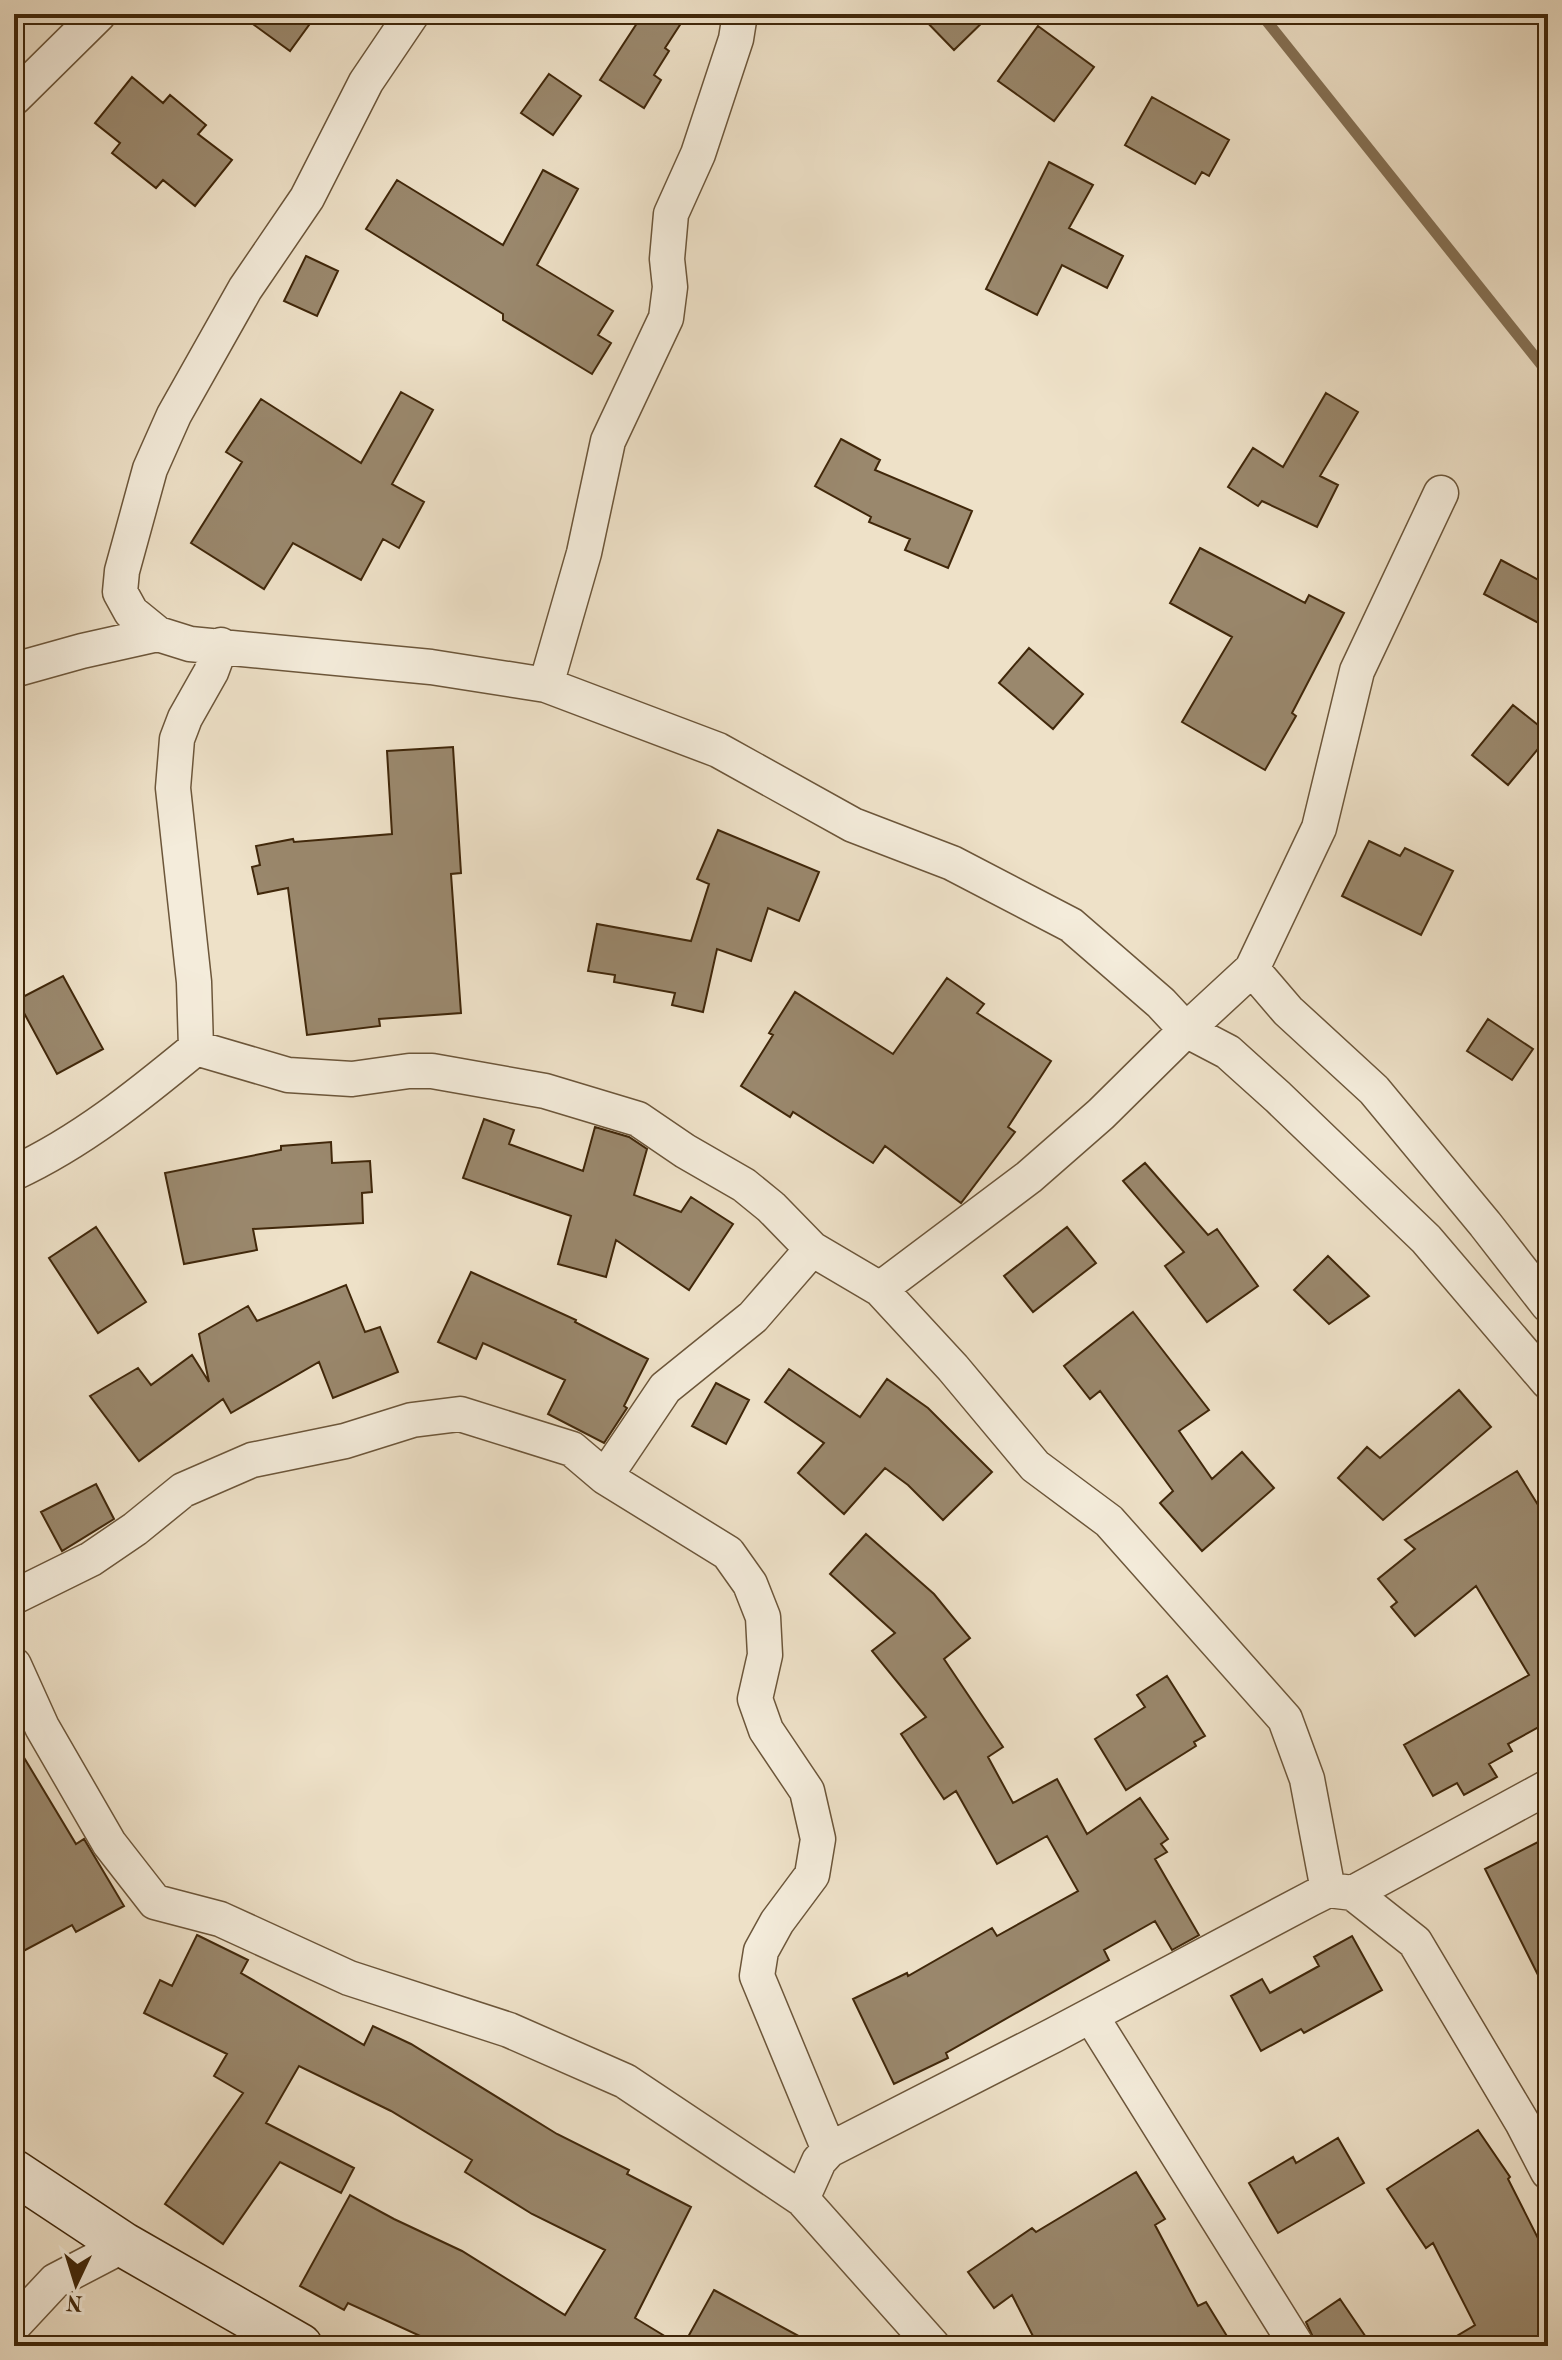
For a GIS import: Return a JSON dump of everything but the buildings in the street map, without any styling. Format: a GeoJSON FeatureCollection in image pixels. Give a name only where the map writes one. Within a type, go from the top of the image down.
{"type":"FeatureCollection","features":[{"type":"Feature","properties":{"kind":"street"},"geometry":{"type":"LineString","coordinates":[[14,98],[99,14]]}},
{"type":"Feature","properties":{"kind":"street"},"geometry":{"type":"LineString","coordinates":[[412,14],[366,82],[307,198],[245,289],[174,415],[150,469],[122,571],[120,592],[131,612],[158,634],[190,644],[431,667],[546,685],[718,750],[853,825],[952,863],[1071,925],[1161,1003],[1186,1030],[1228,1052],[1426,1239],[1548,1382]]}},
{"type":"Feature","properties":{"kind":"street"},"geometry":{"type":"LineString","coordinates":[[546,685],[584,553],[608,441],[666,318],[670,287],[667,259],[671,214],[698,154],[736,39],[740,14]]}},
{"type":"Feature","properties":{"kind":"street"},"geometry":{"type":"LineString","coordinates":[[880,1289],[1029,1177],[1101,1114],[1252,969],[1319,828],[1357,671],[1441,493]]}},
{"type":"Feature","properties":{"kind":"street"},"geometry":{"type":"LineString","coordinates":[[14,670],[158,634]]}},
{"type":"Feature","properties":{"kind":"street"},"geometry":{"type":"LineString","coordinates":[[196,1048],[194,982],[173,788],[177,739],[221,645]]}},
{"type":"Feature","properties":{"kind":"street"},"geometry":{"type":"LineString","coordinates":[[1252,969],[1288,1011],[1374,1090],[1548,1305]]}},
{"type":"Feature","properties":{"kind":"street"},"geometry":{"type":"LineString","coordinates":[[14,1173],[50,1156],[74,1140],[135,1098],[196,1048]]}},
{"type":"Feature","properties":{"kind":"street"},"geometry":{"type":"LineString","coordinates":[[196,1048],[288,1075],[352,1079],[432,1071],[545,1091],[638,1119],[744,1185],[771,1207],[812,1249],[880,1289],[953,1368],[1035,1466],[1109,1521],[1285,1719],[1341,1891],[1415,1942],[1522,2122],[1548,2172]]}},
{"type":"Feature","properties":{"kind":"street"},"geometry":{"type":"LineString","coordinates":[[605,1477],[665,1388],[753,1317],[812,1249]]}},
{"type":"Feature","properties":{"kind":"street"},"geometry":{"type":"LineString","coordinates":[[14,1597],[91,1559],[135,1529],[183,1490],[252,1460],[345,1441],[412,1420],[460,1414],[572,1449],[605,1477],[728,1553],[750,1584],[763,1617],[765,1655],[755,1699],[766,1730],[807,1791],[818,1839],[812,1875],[777,1922],[761,1951],[757,1976],[829,2150]]}},
{"type":"Feature","properties":{"kind":"street"},"geometry":{"type":"LineString","coordinates":[[14,1665],[42,1727],[109,1843],[155,1902],[220,1919],[349,1978],[509,2030],[625,2081],[802,2199],[933,2346]]}},
{"type":"Feature","properties":{"kind":"street"},"geometry":{"type":"LineString","coordinates":[[802,2199],[819,2161],[829,2150],[1548,1787]]}},
{"type":"Feature","properties":{"kind":"street"},"geometry":{"type":"LineString","coordinates":[[1091,2016],[1297,2346]]}},
{"type":"Feature","properties":{"kind":"street"},"geometry":{"type":"LineString","coordinates":[[14,2172],[124,2245],[300,2346]]}},
{"type":"Feature","properties":{"kind":"street"},"geometry":{"type":"LineString","coordinates":[[14,2325],[55,2281],[124,2245]]}},
{"type":"Feature","properties":{"kind":"waterway"},"geometry":{"type":"LineString","coordinates":[[1261,14],[1548,373]]}}]}
